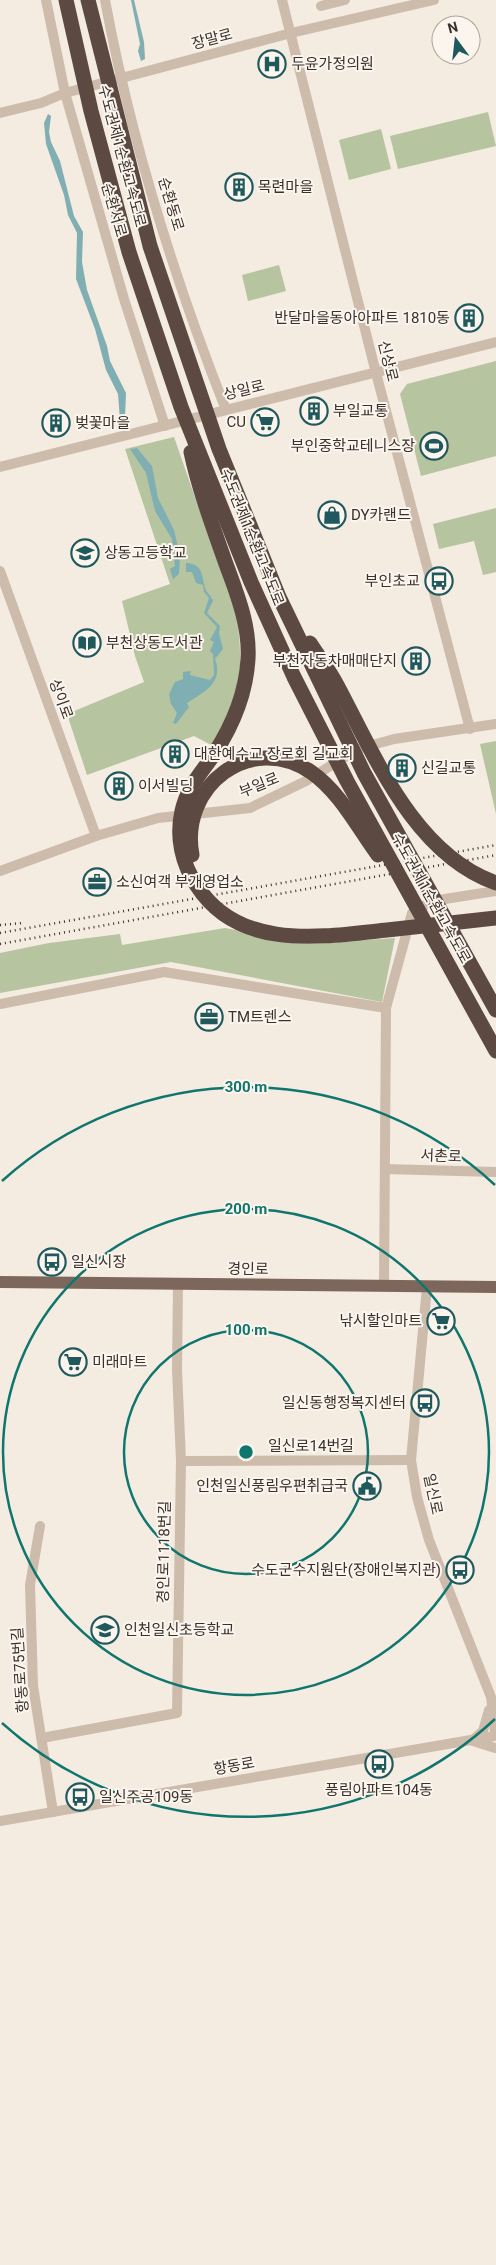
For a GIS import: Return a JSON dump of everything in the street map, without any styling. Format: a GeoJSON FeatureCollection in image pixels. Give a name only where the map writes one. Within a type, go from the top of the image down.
{"type":"FeatureCollection","features":[{"type":"Feature","properties":{"kind":"highway","name":"수도권제1순환고속도로"},"geometry":{"type":"LineString","coordinates":[[66,0],[91,111],[129,252],[181,407],[251,582],[294,677],[407,892],[496,1050]]}},
{"type":"Feature","properties":{"kind":"highway","name":"수도권제1순환고속도로"},"geometry":{"type":"LineString","coordinates":[[88,0],[150,246],[219,449],[279,597],[364,773],[496,1010]]}},
{"type":"Feature","properties":{"kind":"highway"},"geometry":{"type":"LineString","coordinates":[[181,407],[197,481],[242,611],[248,656],[247,677],[237,711],[213,756],[200,771],[190,787],[182,810],[179,832],[182,853],[190,876],[202,894],[218,910],[234,921],[255,930],[280,936],[328,936],[496,918]]}},
{"type":"Feature","properties":{"kind":"highway"},"geometry":{"type":"LineString","coordinates":[[279,597],[336,682],[377,763],[427,836],[470,872],[496,883]]}},
{"type":"Feature","properties":{"kind":"highway"},"geometry":{"type":"LineString","coordinates":[[407,892],[332,790],[311,772],[287,760],[264,758],[242,762],[222,772],[206,789],[196,807],[190,838],[196,870],[217,899],[233,911],[255,922],[280,928],[309,930],[496,910]]}},
{"type":"Feature","properties":{"kind":"main road","name":"경인로"},"geometry":{"type":"LineString","coordinates":[[0,1282],[496,1288]]}},
{"type":"Feature","properties":{"kind":"street","name":"순환서로"},"geometry":{"type":"LineString","coordinates":[[46,0],[65,93],[107,243],[165,426]]}},
{"type":"Feature","properties":{"kind":"street","name":"순환동로"},"geometry":{"type":"LineString","coordinates":[[105,0],[122,79],[150,188],[185,303],[226,410]]}},
{"type":"Feature","properties":{"kind":"street","name":"신상로"},"geometry":{"type":"LineString","coordinates":[[282,0],[376,373],[470,729]]}},
{"type":"Feature","properties":{"kind":"street"},"geometry":{"type":"LineString","coordinates":[[321,6],[345,0]]}},
{"type":"Feature","properties":{"kind":"street","name":"장말로"},"geometry":{"type":"LineString","coordinates":[[0,113],[41,103],[65,93],[290,33],[434,0]]}},
{"type":"Feature","properties":{"kind":"street","name":"상일로"},"geometry":{"type":"LineString","coordinates":[[0,467],[496,342]]}},
{"type":"Feature","properties":{"kind":"street","name":"상이로"},"geometry":{"type":"LineString","coordinates":[[0,570],[96,836]]}},
{"type":"Feature","properties":{"kind":"street","name":"부일로"},"geometry":{"type":"LineString","coordinates":[[0,871],[96,836],[158,818],[250,808],[306,781],[358,749],[394,739],[496,724]]}},
{"type":"Feature","properties":{"kind":"street"},"geometry":{"type":"LineString","coordinates":[[384,1286],[386,1008],[412,913],[432,901],[496,891]]}},
{"type":"Feature","properties":{"kind":"street"},"geometry":{"type":"LineString","coordinates":[[0,1004],[164,972],[386,1008]]}},
{"type":"Feature","properties":{"kind":"street","name":"서촌로"},"geometry":{"type":"LineString","coordinates":[[385,1169],[496,1172]]}},
{"type":"Feature","properties":{"kind":"street","name":"경인로1118번길"},"geometry":{"type":"LineString","coordinates":[[42,1738],[177,1713],[181,1461],[178,1450],[179,1380],[176,1370],[178,1284]]}},
{"type":"Feature","properties":{"kind":"street","name":"일신로"},"geometry":{"type":"LineString","coordinates":[[427,1287],[411,1460],[417,1497],[429,1540],[493,1700],[495,1749]]}},
{"type":"Feature","properties":{"kind":"street","name":"일신로14번길"},"geometry":{"type":"LineString","coordinates":[[181,1461],[411,1460]]}},
{"type":"Feature","properties":{"kind":"street","name":"항동로75번길"},"geometry":{"type":"LineString","coordinates":[[40,1526],[30,1585],[34,1686],[53,1812]]}},
{"type":"Feature","properties":{"kind":"street"},"geometry":{"type":"LineString","coordinates":[[472,1741],[483,1731],[493,1700]]}},
{"type":"Feature","properties":{"kind":"street","name":"항동로"},"geometry":{"type":"LineString","coordinates":[[0,1821],[472,1741],[495,1733]]}},
{"type":"Feature","properties":{"kind":"street","name":"항동로"},"geometry":{"type":"LineString","coordinates":[[472,1741],[495,1749]]}},
{"type":"Feature","properties":{"kind":"green space"},"geometry":{"type":"Polygon","coordinates":[[[488,112],[496,146],[398,169],[390,136],[488,112]]]}},
{"type":"Feature","properties":{"kind":"green space"},"geometry":{"type":"Polygon","coordinates":[[[381,129],[391,169],[349,180],[339,140],[381,129]]]}},
{"type":"Feature","properties":{"kind":"green space"},"geometry":{"type":"Polygon","coordinates":[[[279,265],[286,291],[248,301],[242,275],[279,265]]]}},
{"type":"Feature","properties":{"kind":"green space"},"geometry":{"type":"Polygon","coordinates":[[[496,361],[496,456],[421,476],[400,394],[407,384],[496,361]]]}},
{"type":"Feature","properties":{"kind":"green space"},"geometry":{"type":"Polygon","coordinates":[[[174,437],[237,618],[240,665],[238,690],[227,720],[213,746],[194,736],[87,775],[67,714],[144,682],[135,656],[122,601],[170,584],[125,449],[174,437]]]}},
{"type":"Feature","properties":{"kind":"green space"},"geometry":{"type":"Polygon","coordinates":[[[496,508],[496,572],[483,575],[474,541],[439,549],[433,524],[496,508]]]}},
{"type":"Feature","properties":{"kind":"green space"},"geometry":{"type":"Polygon","coordinates":[[[496,741],[496,814],[480,744],[496,741]]]}},
{"type":"Feature","properties":{"kind":"green space"},"geometry":{"type":"Polygon","coordinates":[[[225,928],[308,944],[395,938],[382,1002],[171,962],[0,993],[0,953],[49,943],[120,934],[122,945],[225,928]]]}},
{"type":"Feature","properties":{"kind":"water"},"geometry":{"type":"Polygon","coordinates":[[[131,0],[134,0],[144,42],[145,59],[141,61],[138,51],[140,44],[131,0]]]}},
{"type":"Feature","properties":{"kind":"water"},"geometry":{"type":"Polygon","coordinates":[[[48,114],[51,116],[49,132],[51,142],[60,161],[74,216],[83,232],[82,262],[87,290],[107,346],[110,361],[126,393],[125,417],[120,420],[118,394],[106,370],[95,329],[76,279],[77,233],[68,215],[64,195],[46,144],[44,123],[48,114]]]}},
{"type":"Feature","properties":{"kind":"water"},"geometry":{"type":"Polygon","coordinates":[[[137,448],[152,466],[158,498],[174,530],[180,555],[179,574],[173,579],[170,569],[175,566],[172,539],[155,511],[146,473],[130,449],[137,448]]]}},
{"type":"Feature","properties":{"kind":"water"},"geometry":{"type":"Polygon","coordinates":[[[186,563],[196,566],[201,572],[206,590],[213,601],[207,613],[220,626],[219,633],[223,649],[215,659],[217,674],[215,681],[206,691],[187,703],[189,707],[176,724],[173,723],[177,713],[171,704],[169,694],[175,682],[183,679],[183,672],[191,671],[190,675],[210,680],[214,675],[213,654],[210,651],[214,642],[210,640],[217,627],[204,613],[209,598],[204,592],[203,585],[196,583],[192,572],[186,572],[186,563]]]}},
{"type":"Feature","properties":{"kind":"railway"},"geometry":{"type":"LineString","coordinates":[[0,933],[496,845]]}},
{"type":"Feature","properties":{"kind":"railway"},"geometry":{"type":"LineString","coordinates":[[0,944],[496,855]]}},
{"type":"Feature","properties":{"kind":"railway"},"geometry":{"type":"LineString","coordinates":[[0,925],[23,923]]}},
{"type":"Feature","properties":{"kind":"place","name":"두윤가정의원"},"geometry":{"type":"Point","coordinates":[272,64]}},
{"type":"Feature","properties":{"kind":"place","name":"목련마을"},"geometry":{"type":"Point","coordinates":[239,187]}},
{"type":"Feature","properties":{"kind":"place","name":"반달마을동아아파트 1810동"},"geometry":{"type":"Point","coordinates":[469,318]}},
{"type":"Feature","properties":{"kind":"place","name":"부일교통"},"geometry":{"type":"Point","coordinates":[314,411]}},
{"type":"Feature","properties":{"kind":"place","name":"CU"},"geometry":{"type":"Point","coordinates":[265,422]}},
{"type":"Feature","properties":{"kind":"place","name":"벚꽃마을"},"geometry":{"type":"Point","coordinates":[56,423]}},
{"type":"Feature","properties":{"kind":"place","name":"부인중학교테니스장"},"geometry":{"type":"Point","coordinates":[434,446]}},
{"type":"Feature","properties":{"kind":"place","name":"DY카랜드"},"geometry":{"type":"Point","coordinates":[332,515]}},
{"type":"Feature","properties":{"kind":"place","name":"상동고등학교"},"geometry":{"type":"Point","coordinates":[85,553]}},
{"type":"Feature","properties":{"kind":"place","name":"부인초교"},"geometry":{"type":"Point","coordinates":[439,581]}},
{"type":"Feature","properties":{"kind":"place","name":"부천상동도서관"},"geometry":{"type":"Point","coordinates":[87,643]}},
{"type":"Feature","properties":{"kind":"place","name":"부천자동차매매단지"},"geometry":{"type":"Point","coordinates":[416,661]}},
{"type":"Feature","properties":{"kind":"place","name":"대한예수교 장로회 길교회"},"geometry":{"type":"Point","coordinates":[175,754]}},
{"type":"Feature","properties":{"kind":"place","name":"신길교통"},"geometry":{"type":"Point","coordinates":[402,768]}},
{"type":"Feature","properties":{"kind":"place","name":"이서빌딩"},"geometry":{"type":"Point","coordinates":[119,786]}},
{"type":"Feature","properties":{"kind":"place","name":"소신여객 부개영업소"},"geometry":{"type":"Point","coordinates":[97,882]}},
{"type":"Feature","properties":{"kind":"place","name":"TM트렌스"},"geometry":{"type":"Point","coordinates":[209,1017]}},
{"type":"Feature","properties":{"kind":"place","name":"일신시장"},"geometry":{"type":"Point","coordinates":[52,1262]}},
{"type":"Feature","properties":{"kind":"place","name":"낚시할인마트"},"geometry":{"type":"Point","coordinates":[441,1321]}},
{"type":"Feature","properties":{"kind":"place","name":"미래마트"},"geometry":{"type":"Point","coordinates":[73,1362]}},
{"type":"Feature","properties":{"kind":"place","name":"일신동행정복지센터"},"geometry":{"type":"Point","coordinates":[425,1403]}},
{"type":"Feature","properties":{"kind":"place","name":"인천일신풍림우편취급국"},"geometry":{"type":"Point","coordinates":[367,1486]}},
{"type":"Feature","properties":{"kind":"place","name":"수도군수지원단(장애인복지관)"},"geometry":{"type":"Point","coordinates":[460,1570]}},
{"type":"Feature","properties":{"kind":"place","name":"인천일신초등학교"},"geometry":{"type":"Point","coordinates":[105,1630]}},
{"type":"Feature","properties":{"kind":"place","name":"풍림아파트104동"},"geometry":{"type":"Point","coordinates":[379,1764]}},
{"type":"Feature","properties":{"kind":"place","name":"일신주공109동"},"geometry":{"type":"Point","coordinates":[80,1797]}}]}
